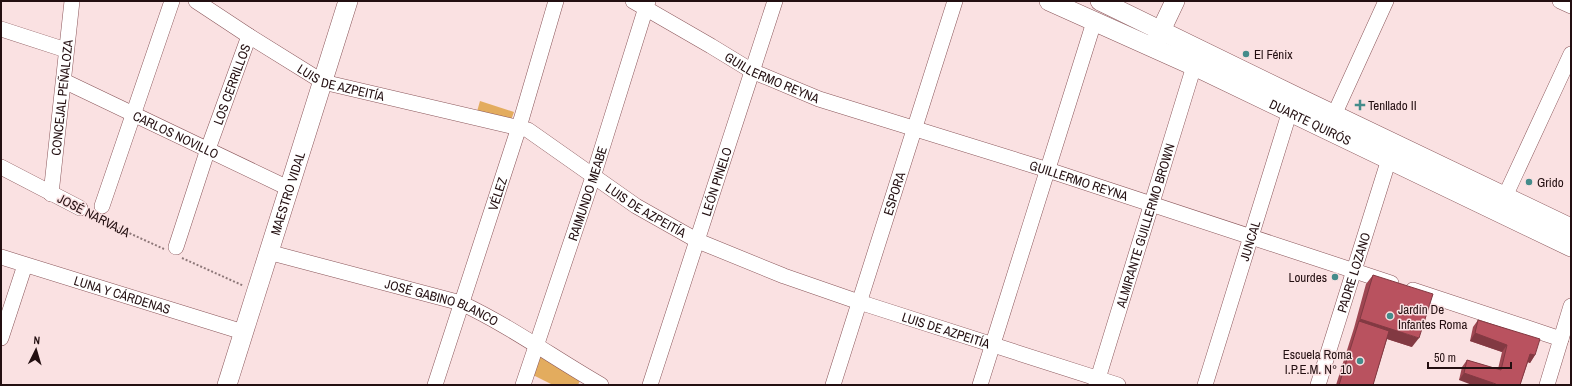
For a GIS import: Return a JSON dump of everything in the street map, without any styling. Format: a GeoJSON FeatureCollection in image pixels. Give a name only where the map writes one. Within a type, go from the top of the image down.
{"type":"FeatureCollection","features":[{"type":"Feature","properties":{"kind":"main road","name":"MAESTRO VIDAL"},"geometry":{"type":"LineString","coordinates":[[227,385],[348,1]]}},
{"type":"Feature","properties":{"kind":"main road","name":"DUARTE QUIRÓS"},"geometry":{"type":"LineString","coordinates":[[1049,1],[1194,66],[1292,104],[1334,115],[1501,204],[1571,246]]}},
{"type":"Feature","properties":{"kind":"main road","name":"DUARTE QUIRÓS"},"geometry":{"type":"LineString","coordinates":[[1100,1],[1161,31],[1389,159],[1501,204],[1571,228]]}},
{"type":"Feature","properties":{"kind":"main road"},"geometry":{"type":"LineString","coordinates":[[1152,48],[1175,1]]}},
{"type":"Feature","properties":{"kind":"street","name":"CONCEJAL PEÑALOZA"},"geometry":{"type":"LineString","coordinates":[[51,194],[72,1]]}},
{"type":"Feature","properties":{"kind":"street"},"geometry":{"type":"LineString","coordinates":[[102,206],[172,1]]}},
{"type":"Feature","properties":{"kind":"street","name":"VÉLEZ"},"geometry":{"type":"LineString","coordinates":[[435,385],[518,126],[556,1]]}},
{"type":"Feature","properties":{"kind":"street","name":"LEÓN PINELO"},"geometry":{"type":"LineString","coordinates":[[650,385],[775,1]]}},
{"type":"Feature","properties":{"kind":"street","name":"ESPORA"},"geometry":{"type":"LineString","coordinates":[[833,385],[955,1]]}},
{"type":"Feature","properties":{"kind":"street"},"geometry":{"type":"LineString","coordinates":[[1334,115],[1386,1]]}},
{"type":"Feature","properties":{"kind":"street"},"geometry":{"type":"LineString","coordinates":[[1560,1],[1571,6]]}},
{"type":"Feature","properties":{"kind":"street","name":"LUIS DE AZPEITÍA"},"geometry":{"type":"LineString","coordinates":[[201,2],[249,36],[323,82],[518,126],[532,132],[593,177],[636,206],[698,241],[784,276],[859,302],[993,345],[1097,382],[1118,385]]}},
{"type":"Feature","properties":{"kind":"street","name":"GUILLERMO REYNA"},"geometry":{"type":"LineString","coordinates":[[642,3],[752,71],[819,99],[1048,170],[1561,339]]}},
{"type":"Feature","properties":{"kind":"street","name":"RAIMUNDO MEABE"},"geometry":{"type":"LineString","coordinates":[[523,385],[593,177],[642,3]]}},
{"type":"Feature","properties":{"kind":"street"},"geometry":{"type":"LineString","coordinates":[[980,385],[1094,22]]}},
{"type":"Feature","properties":{"kind":"street"},"geometry":{"type":"LineString","coordinates":[[1,29],[66,50]]}},
{"type":"Feature","properties":{"kind":"street","name":"LOS CERRILLOS"},"geometry":{"type":"LineString","coordinates":[[171,249],[249,36]]}},
{"type":"Feature","properties":{"kind":"street"},"geometry":{"type":"LineString","coordinates":[[1501,204],[1571,54]]}},
{"type":"Feature","properties":{"kind":"street","name":"ALMIRANTE GUILLERMO BROWN"},"geometry":{"type":"LineString","coordinates":[[1097,382],[1194,66]]}},
{"type":"Feature","properties":{"kind":"street","name":"CARLOS NOVILLO"},"geometry":{"type":"LineString","coordinates":[[64,81],[288,188]]}},
{"type":"Feature","properties":{"kind":"street","name":"JUNCAL"},"geometry":{"type":"LineString","coordinates":[[1205,385],[1292,104]]}},
{"type":"Feature","properties":{"kind":"street","name":"PADRE LOZANO"},"geometry":{"type":"LineString","coordinates":[[1318,385],[1389,159]]}},
{"type":"Feature","properties":{"kind":"street","name":"JOSÉ NARVAJA"},"geometry":{"type":"LineString","coordinates":[[1,167],[80,208]]}},
{"type":"Feature","properties":{"kind":"street","name":"JOSÉ GABINO BLANCO"},"geometry":{"type":"LineString","coordinates":[[268,252],[461,303],[536,345],[601,385]]}},
{"type":"Feature","properties":{"kind":"street","name":"LUNA Y CÁRDENAS"},"geometry":{"type":"LineString","coordinates":[[1,257],[243,332]]}},
{"type":"Feature","properties":{"kind":"street"},"geometry":{"type":"LineString","coordinates":[[1,338],[25,265]]}},
{"type":"Feature","properties":{"kind":"street"},"geometry":{"type":"LineString","coordinates":[[1547,385],[1571,306]]}},
{"type":"Feature","properties":{"kind":"path","name":"JOSÉ NARVAJA"},"geometry":{"type":"LineString","coordinates":[[80,208],[107,219],[105,222],[171,249],[183,250],[180,256],[256,292]]}},
{"type":"Feature","properties":{"kind":"shaded area"},"geometry":{"type":"Polygon","coordinates":[[[480,101],[514,112],[510,123],[476,115],[480,101]]]}},
{"type":"Feature","properties":{"kind":"shaded area"},"geometry":{"type":"Polygon","coordinates":[[[540,356],[581,378],[578,385],[553,385],[533,375],[540,356]]]}},
{"type":"Feature","properties":{"kind":"building","name":"Jardín De Infantes Roma"},"geometry":{"type":"Polygon","coordinates":[[[1373,275],[1433,294],[1419,338],[1360,319],[1373,275]]]}},
{"type":"Feature","properties":{"kind":"building"},"geometry":{"type":"Polygon","coordinates":[[[1478,320],[1540,339],[1535,355],[1530,354],[1520,385],[1496,385],[1464,373],[1467,360],[1501,370],[1507,345],[1475,333],[1478,320]]]}},
{"type":"Feature","properties":{"kind":"building","name":"Escuela Roma I.P.E.M. N° 10"},"geometry":{"type":"Polygon","coordinates":[[[1359,321],[1389,331],[1373,385],[1339,385],[1359,321]]]}},
{"type":"Feature","properties":{"kind":"place","name":"El Fénix"},"geometry":{"type":"Point","coordinates":[1246,54]}},
{"type":"Feature","properties":{"kind":"place","name":"Tenllado II"},"geometry":{"type":"Point","coordinates":[1360,105]}},
{"type":"Feature","properties":{"kind":"place","name":"Grido"},"geometry":{"type":"Point","coordinates":[1529,182]}},
{"type":"Feature","properties":{"kind":"place","name":"Lourdes"},"geometry":{"type":"Point","coordinates":[1335,277]}},
{"type":"Feature","properties":{"kind":"place","name":"Jardín De Infantes Roma"},"geometry":{"type":"Point","coordinates":[1390,316]}},
{"type":"Feature","properties":{"kind":"place","name":"Escuela Roma I.P.E.M. N° 10"},"geometry":{"type":"Point","coordinates":[1360,361]}}]}
